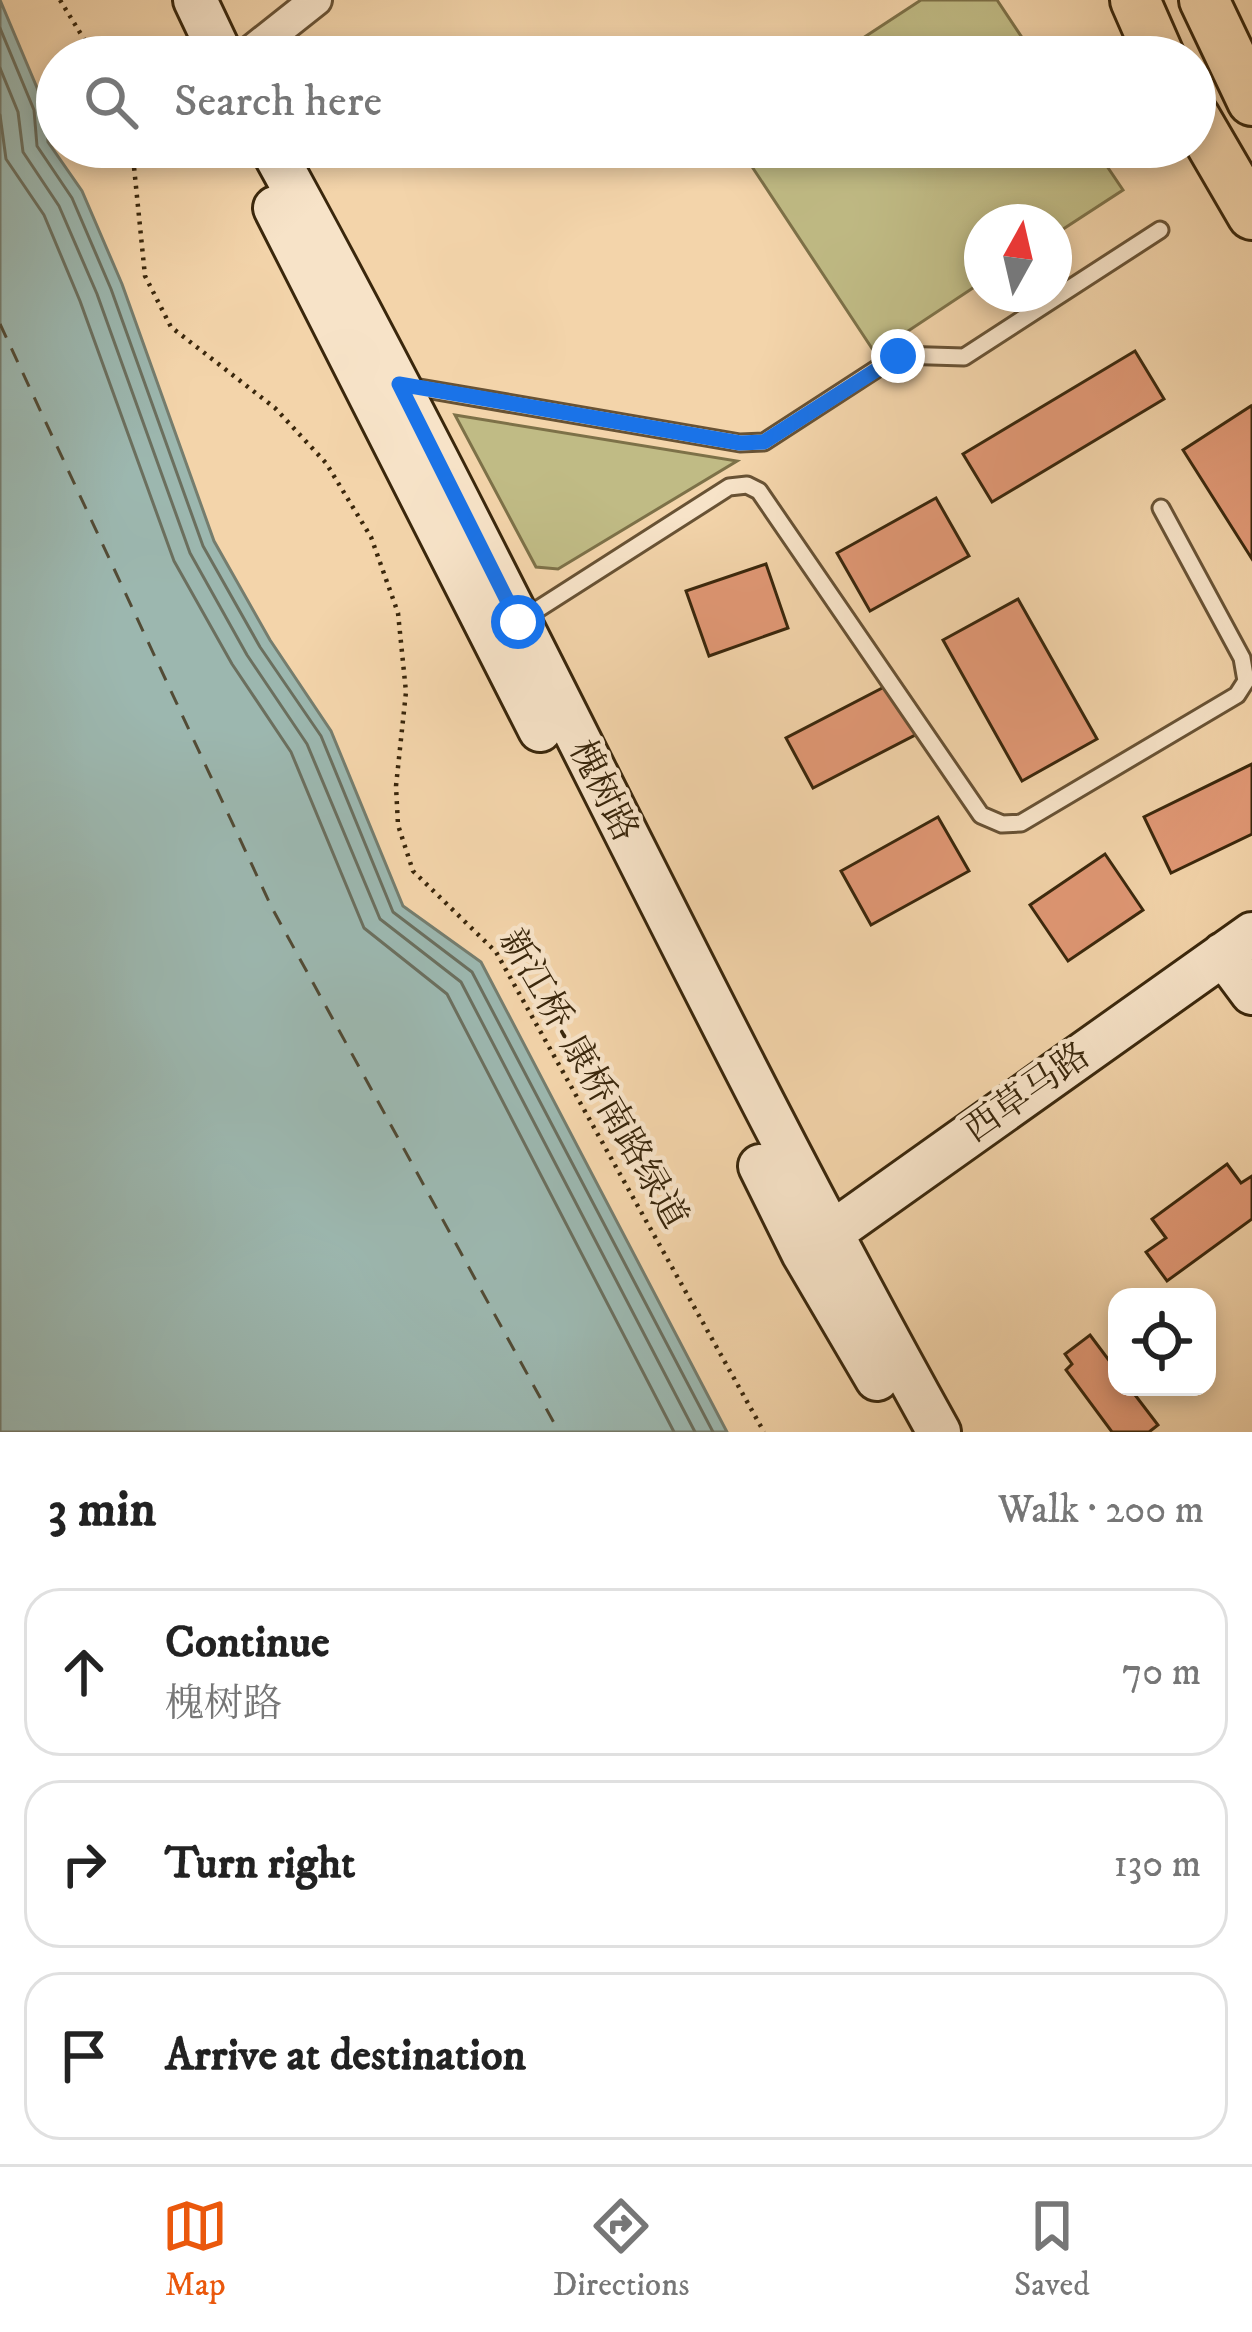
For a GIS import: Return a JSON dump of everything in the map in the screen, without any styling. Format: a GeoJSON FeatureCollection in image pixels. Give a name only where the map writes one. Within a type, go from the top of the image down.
{"type":"FeatureCollection","features":[{"type":"Feature","properties":{"kind":"main road"},"geometry":{"type":"LineString","coordinates":[[177,0],[194,36]]}},
{"type":"Feature","properties":{"kind":"main road"},"geometry":{"type":"LineString","coordinates":[[195,0],[212,36]]}},
{"type":"Feature","properties":{"kind":"main road"},"geometry":{"type":"LineString","coordinates":[[1135,0],[1151,36]]}},
{"type":"Feature","properties":{"kind":"main road"},"geometry":{"type":"LineString","coordinates":[[1204,0],[1252,101]]}},
{"type":"Feature","properties":{"kind":"main road"},"geometry":{"type":"LineString","coordinates":[[1216,153],[1252,215]]}},
{"type":"Feature","properties":{"kind":"main road","name":"槐树路"},"geometry":{"type":"LineString","coordinates":[[256,168],[334,334],[667,973],[816,1244],[939,1432]]}},
{"type":"Feature","properties":{"kind":"main road","name":"槐树路"},"geometry":{"type":"LineString","coordinates":[[282,168],[399,384],[518,622],[908,1432]]}},
{"type":"Feature","properties":{"kind":"main road"},"geometry":{"type":"LineString","coordinates":[[1238,944],[1252,993]]}},
{"type":"Feature","properties":{"kind":"main road","name":"西草马路"},"geometry":{"type":"LineString","coordinates":[[816,1244],[1238,944]]}},
{"type":"Feature","properties":{"kind":"street"},"geometry":{"type":"LineString","coordinates":[[271,36],[316,0]]}},
{"type":"Feature","properties":{"kind":"lane"},"geometry":{"type":"LineString","coordinates":[[399,384],[740,443],[764,442],[898,356],[964,357],[1160,230]]}},
{"type":"Feature","properties":{"kind":"lane"},"geometry":{"type":"LineString","coordinates":[[518,622],[729,488],[747,485],[759,491],[981,814],[1003,824],[1021,823],[1238,694],[1246,681],[1242,658],[1161,508]]}},
{"type":"Feature","properties":{"kind":"path"},"geometry":{"type":"LineString","coordinates":[[60,0],[82,36]]}},
{"type":"Feature","properties":{"kind":"path","name":"新江桥-康桥南路绿道"},"geometry":{"type":"LineString","coordinates":[[134,168],[146,276],[171,327],[275,408],[326,463],[371,537],[398,613],[406,692],[395,786],[398,825],[413,871],[496,952],[764,1432]]}},
{"type":"Feature","properties":{"kind":"shaded area"},"geometry":{"type":"Polygon","coordinates":[[[921,0],[997,0],[1021,36],[866,36],[921,0]]]}},
{"type":"Feature","properties":{"kind":"shaded area"},"geometry":{"type":"Polygon","coordinates":[[[753,168],[1108,168],[1123,190],[1072,223],[1072,204],[964,204],[964,294],[875,353],[753,168]]]}},
{"type":"Feature","properties":{"kind":"shaded area"},"geometry":{"type":"Polygon","coordinates":[[[455,415],[737,461],[558,569],[536,567],[455,415]]]}},
{"type":"Feature","properties":{"kind":"water"},"geometry":{"type":"Polygon","coordinates":[[[0,0],[36,85],[36,168],[66,168],[82,191],[122,284],[214,541],[270,640],[331,731],[403,906],[481,962],[727,1432],[0,1432],[0,0]]]}},
{"type":"Feature","properties":{"kind":"building"},"geometry":{"type":"Polygon","coordinates":[[[1135,351],[1164,399],[992,502],[963,454],[1135,351]]]}},
{"type":"Feature","properties":{"kind":"building"},"geometry":{"type":"Polygon","coordinates":[[[1252,408],[1252,559],[1183,450],[1252,408]]]}},
{"type":"Feature","properties":{"kind":"building"},"geometry":{"type":"Polygon","coordinates":[[[936,498],[969,556],[870,611],[837,553],[936,498]]]}},
{"type":"Feature","properties":{"kind":"building"},"geometry":{"type":"Polygon","coordinates":[[[766,564],[788,628],[709,656],[686,591],[766,564]]]}},
{"type":"Feature","properties":{"kind":"building"},"geometry":{"type":"Polygon","coordinates":[[[1018,599],[1097,739],[1022,781],[943,640],[1018,599]]]}},
{"type":"Feature","properties":{"kind":"building"},"geometry":{"type":"Polygon","coordinates":[[[890,684],[917,734],[813,788],[786,738],[890,684]]]}},
{"type":"Feature","properties":{"kind":"building"},"geometry":{"type":"Polygon","coordinates":[[[1252,764],[1252,834],[1171,873],[1144,817],[1252,764]]]}},
{"type":"Feature","properties":{"kind":"building"},"geometry":{"type":"Polygon","coordinates":[[[938,817],[969,871],[871,925],[841,871],[938,817]]]}},
{"type":"Feature","properties":{"kind":"building"},"geometry":{"type":"Polygon","coordinates":[[[1105,854],[1143,910],[1068,961],[1030,905],[1105,854]]]}},
{"type":"Feature","properties":{"kind":"building"},"geometry":{"type":"Polygon","coordinates":[[[1227,1164],[1241,1183],[1252,1176],[1252,1219],[1167,1281],[1146,1252],[1166,1238],[1152,1219],[1227,1164]]]}},
{"type":"Feature","properties":{"kind":"building"},"geometry":{"type":"Polygon","coordinates":[[[1090,1335],[1108,1359],[1108,1396],[1136,1396],[1158,1425],[1149,1432],[1112,1432],[1066,1370],[1072,1364],[1065,1354],[1090,1335]]]}},
{"type":"Feature","properties":{"kind":"ferry route"},"geometry":{"type":"LineString","coordinates":[[0,324],[272,908],[559,1432]]}},
{"type":"Feature","properties":{"kind":"route"},"geometry":{"type":"LineString","coordinates":[[518,622],[399,384],[740,443],[764,442],[870,369],[898,356]]}}]}
